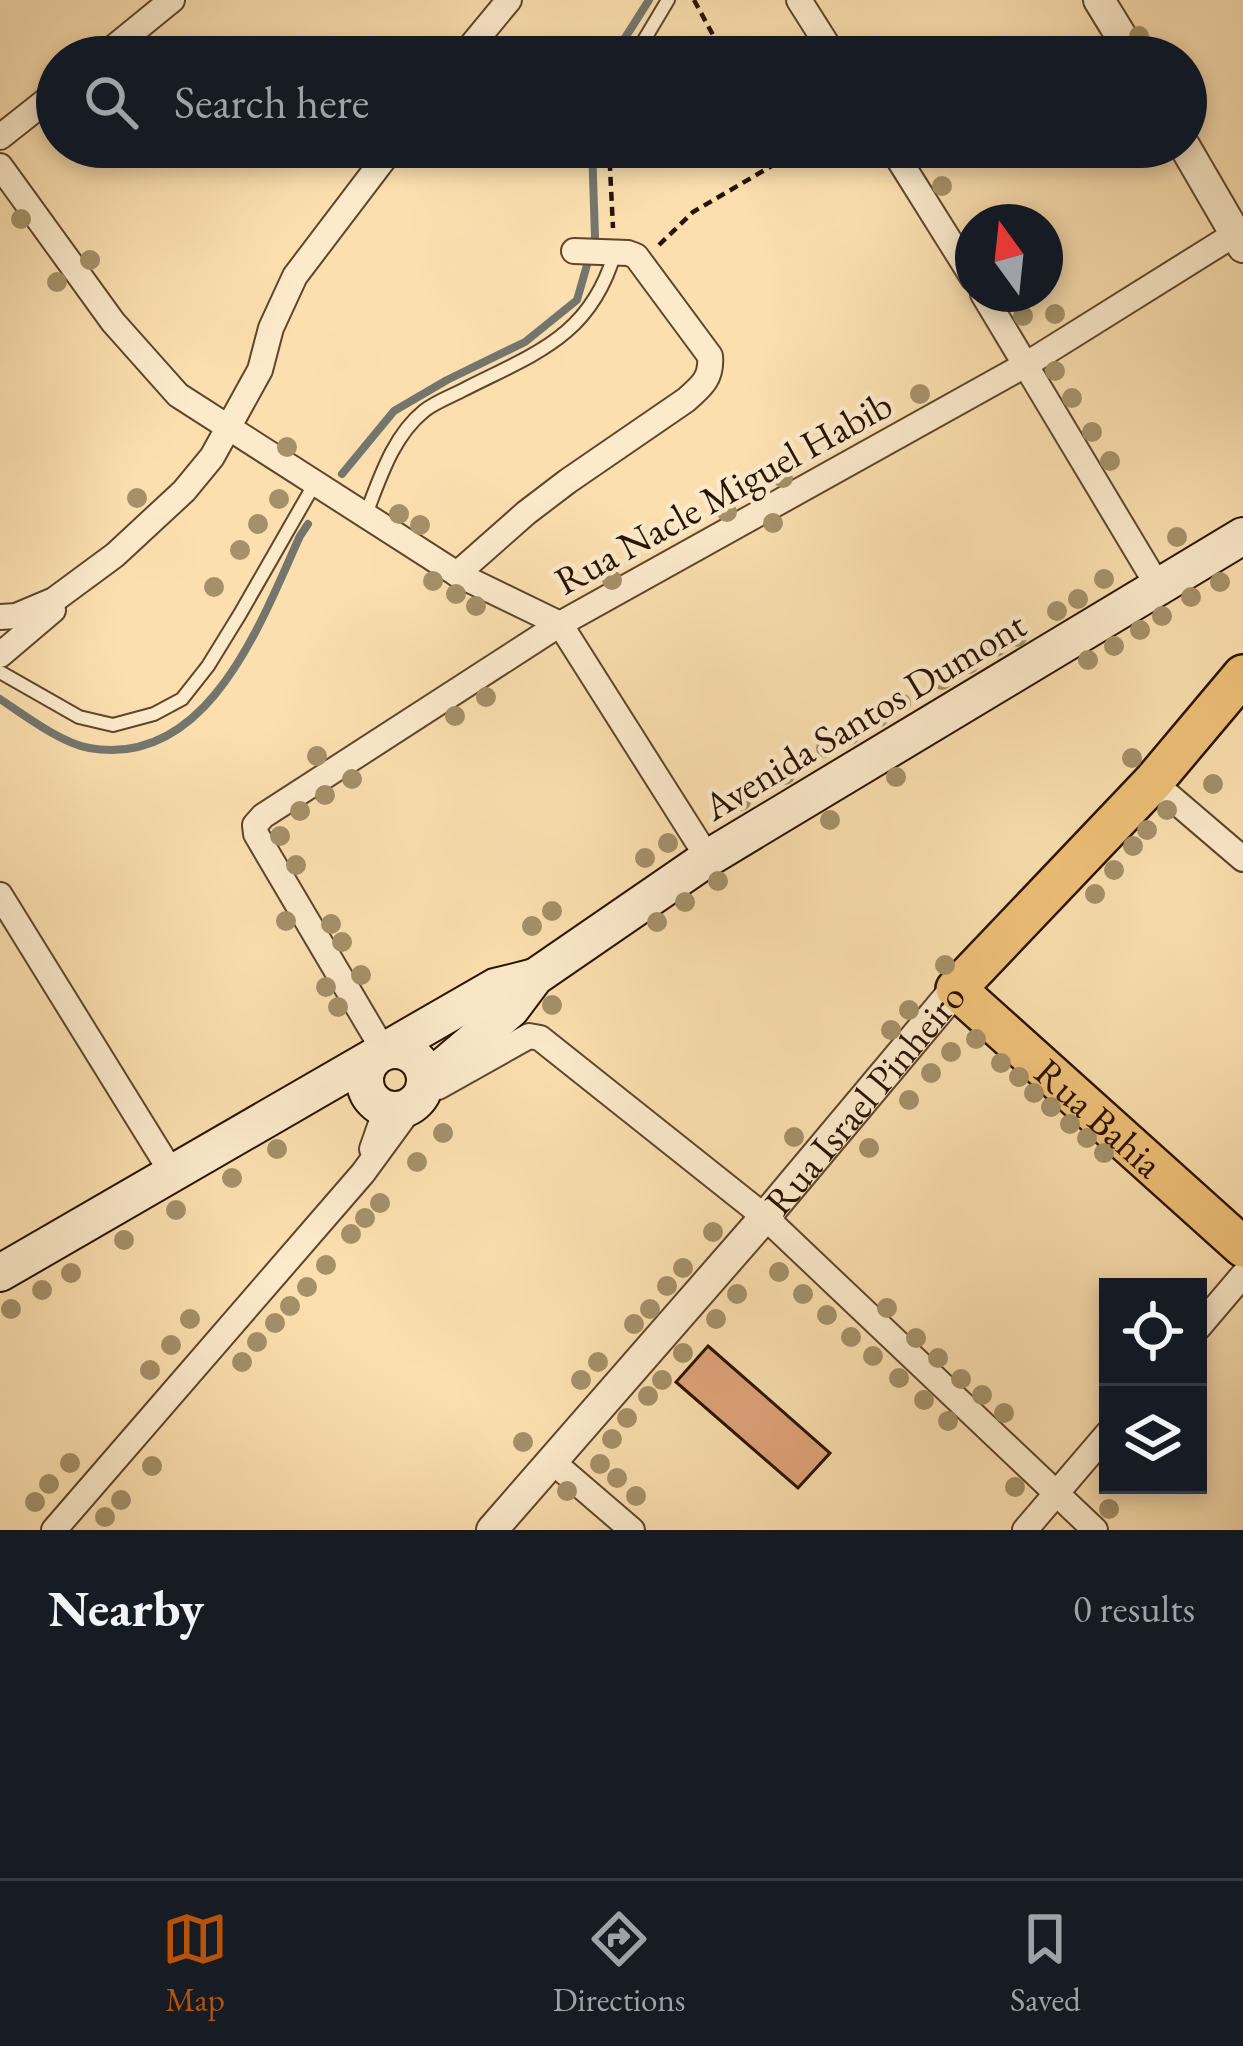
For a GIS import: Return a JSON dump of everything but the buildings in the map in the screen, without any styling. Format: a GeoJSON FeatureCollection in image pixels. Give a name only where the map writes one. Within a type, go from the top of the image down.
{"type":"FeatureCollection","features":[{"type":"Feature","properties":{"kind":"main road","name":"Avenida Santos Dumont"},"geometry":{"type":"LineString","coordinates":[[272,1115],[404,1098],[512,1009],[536,977],[708,858],[1235,544]]}},
{"type":"Feature","properties":{"kind":"main road","name":"Rua Israel Pinheiro"},"geometry":{"type":"LineString","coordinates":[[956,989],[1153,782],[1243,675]]}},
{"type":"Feature","properties":{"kind":"main road","name":"Avenida Santos Dumont"},"geometry":{"type":"LineString","coordinates":[[0,1273],[495,988],[536,977]]}},
{"type":"Feature","properties":{"kind":"main road","name":"Rua Bahia"},"geometry":{"type":"LineString","coordinates":[[956,989],[1243,1247]]}},
{"type":"Feature","properties":{"kind":"main road"},"geometry":{"type":"LineString","coordinates":[[399,1050],[422,1067],[404,1098],[365,1089],[367,1066],[380,1053],[399,1050]]}},
{"type":"Feature","properties":{"kind":"street"},"geometry":{"type":"LineString","coordinates":[[128,36],[172,0]]}},
{"type":"Feature","properties":{"kind":"street"},"geometry":{"type":"LineString","coordinates":[[479,36],[509,0]]}},
{"type":"Feature","properties":{"kind":"street"},"geometry":{"type":"LineString","coordinates":[[799,0],[822,36]]}},
{"type":"Feature","properties":{"kind":"street"},"geometry":{"type":"LineString","coordinates":[[1099,0],[1121,36]]}},
{"type":"Feature","properties":{"kind":"street"},"geometry":{"type":"LineString","coordinates":[[0,137],[36,109]]}},
{"type":"Feature","properties":{"kind":"street"},"geometry":{"type":"LineString","coordinates":[[0,166],[113,322],[178,395],[458,574],[560,624],[708,858]]}},
{"type":"Feature","properties":{"kind":"street"},"geometry":{"type":"LineString","coordinates":[[0,655],[184,491],[212,458],[260,370],[271,328],[295,276],[377,168]]}},
{"type":"Feature","properties":{"kind":"street"},"geometry":{"type":"LineString","coordinates":[[904,168],[955,249]]}},
{"type":"Feature","properties":{"kind":"street"},"geometry":{"type":"LineString","coordinates":[[1197,168],[1239,240]]}},
{"type":"Feature","properties":{"kind":"street","name":"Rua Nacle Miguel Habib"},"geometry":{"type":"LineString","coordinates":[[380,1053],[256,834],[255,825],[263,816],[560,624],[1239,240]]}},
{"type":"Feature","properties":{"kind":"street"},"geometry":{"type":"LineString","coordinates":[[458,574],[540,502],[686,400],[711,373],[710,356],[642,262],[628,253],[574,250]]}},
{"type":"Feature","properties":{"kind":"street"},"geometry":{"type":"LineString","coordinates":[[994,312],[1158,586]]}},
{"type":"Feature","properties":{"kind":"street"},"geometry":{"type":"LineString","coordinates":[[0,616],[16,616],[55,600],[115,555]]}},
{"type":"Feature","properties":{"kind":"street"},"geometry":{"type":"LineString","coordinates":[[1153,782],[1243,859]]}},
{"type":"Feature","properties":{"kind":"street"},"geometry":{"type":"LineString","coordinates":[[0,895],[172,1173]]}},
{"type":"Feature","properties":{"kind":"street","name":"Rua Israel Pinheiro"},"geometry":{"type":"LineString","coordinates":[[493,1530],[956,989]]}},
{"type":"Feature","properties":{"kind":"street"},"geometry":{"type":"LineString","coordinates":[[54,1530],[363,1174],[404,1098],[534,1035],[765,1217],[1095,1530]]}},
{"type":"Feature","properties":{"kind":"street"},"geometry":{"type":"LineString","coordinates":[[1207,1317],[1243,1275]]}},
{"type":"Feature","properties":{"kind":"street"},"geometry":{"type":"LineString","coordinates":[[1025,1530],[1099,1444]]}},
{"type":"Feature","properties":{"kind":"street"},"geometry":{"type":"LineString","coordinates":[[554,1463],[632,1530]]}},
{"type":"Feature","properties":{"kind":"lane"},"geometry":{"type":"LineString","coordinates":[[647,36],[668,0]]}},
{"type":"Feature","properties":{"kind":"lane"},"geometry":{"type":"LineString","coordinates":[[366,515],[400,437],[425,410],[554,343],[585,315],[615,252]]}},
{"type":"Feature","properties":{"kind":"lane"},"geometry":{"type":"LineString","coordinates":[[0,672],[79,717],[113,725],[154,714],[182,699],[230,632],[315,484]]}},
{"type":"Feature","properties":{"kind":"path"},"geometry":{"type":"LineString","coordinates":[[694,0],[714,36]]}},
{"type":"Feature","properties":{"kind":"path"},"geometry":{"type":"LineString","coordinates":[[610,168],[615,252]]}},
{"type":"Feature","properties":{"kind":"path"},"geometry":{"type":"LineString","coordinates":[[642,262],[693,212],[769,168]]}},
{"type":"Feature","properties":{"kind":"waterway"},"geometry":{"type":"LineString","coordinates":[[626,36],[649,0]]}},
{"type":"Feature","properties":{"kind":"waterway"},"geometry":{"type":"LineString","coordinates":[[342,474],[394,411],[525,342],[577,300],[595,237],[593,168]]}},
{"type":"Feature","properties":{"kind":"waterway"},"geometry":{"type":"LineString","coordinates":[[0,699],[55,735],[89,748],[131,748],[167,736],[198,713],[225,682],[248,646],[308,524]]}}]}
